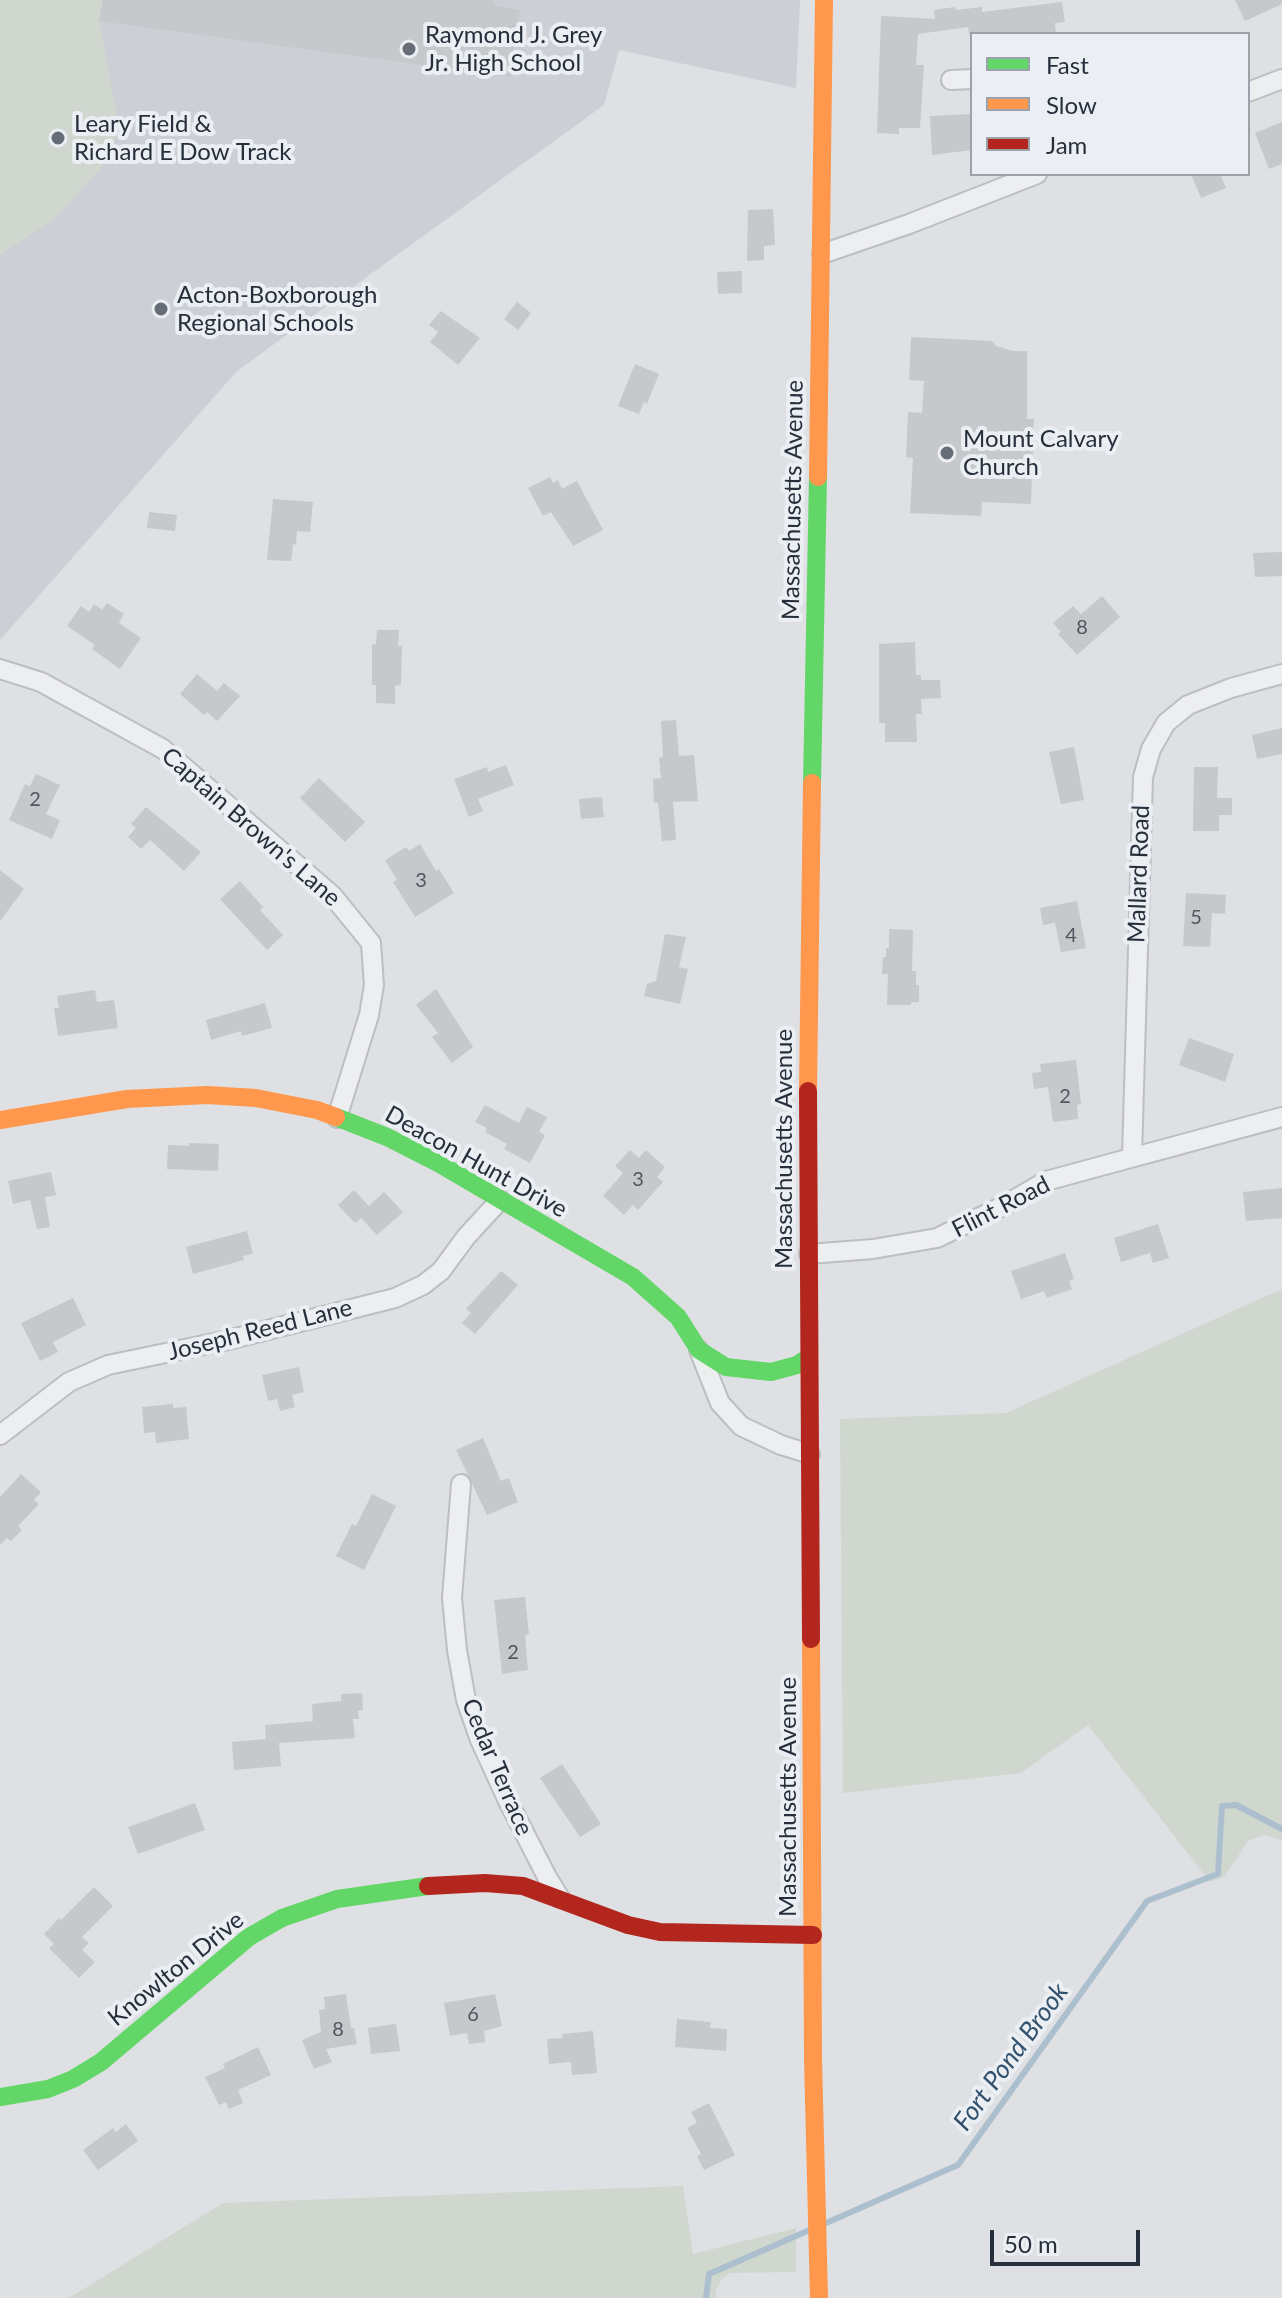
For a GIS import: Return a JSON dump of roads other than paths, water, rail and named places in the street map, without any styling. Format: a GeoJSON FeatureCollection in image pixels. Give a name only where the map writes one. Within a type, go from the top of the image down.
{"type":"FeatureCollection","features":[{"type":"Feature","properties":{"kind":"main road","name":"Massachusetts Avenue"},"geometry":{"type":"LineString","coordinates":[[819,2298],[813,1935],[808,975],[824,0]]}},
{"type":"Feature","properties":{"kind":"main road","name":"Deacon Hunt Drive"},"geometry":{"type":"LineString","coordinates":[[0,1120],[127,1099],[207,1095],[256,1098],[317,1110],[387,1137],[438,1163],[633,1277],[678,1317],[699,1350]]}},
{"type":"Feature","properties":{"kind":"main road"},"geometry":{"type":"LineString","coordinates":[[699,1350],[726,1367],[771,1372],[797,1365],[809,1357]]}},
{"type":"Feature","properties":{"kind":"main road","name":"Knowlton Drive"},"geometry":{"type":"LineString","coordinates":[[0,2097],[48,2089],[73,2079],[101,2062],[249,1937],[282,1918],[337,1899],[443,1884],[485,1883],[523,1886],[628,1925],[660,1932],[813,1935]]}},
{"type":"Feature","properties":{"kind":"street"},"geometry":{"type":"LineString","coordinates":[[951,80],[970,79]]}},
{"type":"Feature","properties":{"kind":"street"},"geometry":{"type":"LineString","coordinates":[[1250,91],[1282,79]]}},
{"type":"Feature","properties":{"kind":"street"},"geometry":{"type":"LineString","coordinates":[[822,254],[1032,176]]}},
{"type":"Feature","properties":{"kind":"street"},"geometry":{"type":"LineString","coordinates":[[0,689],[6,672]]}},
{"type":"Feature","properties":{"kind":"street","name":"Captain Brown's Lane"},"geometry":{"type":"LineString","coordinates":[[6,672],[41,682],[163,749],[332,895],[371,943],[374,985],[369,1015],[337,1118]]}},
{"type":"Feature","properties":{"kind":"street","name":"Mallard Road"},"geometry":{"type":"LineString","coordinates":[[1132,1157],[1139,824],[1143,777],[1151,749],[1166,723],[1188,705],[1231,688],[1282,674]]}},
{"type":"Feature","properties":{"kind":"street","name":"Flint Road"},"geometry":{"type":"LineString","coordinates":[[809,1254],[873,1249],[937,1238],[1046,1181],[1282,1117]]}},
{"type":"Feature","properties":{"kind":"street","name":"Joseph Reed Lane"},"geometry":{"type":"LineString","coordinates":[[0,1435],[69,1382],[108,1365],[228,1340],[395,1298],[423,1285],[441,1271],[466,1237],[500,1200]]}},
{"type":"Feature","properties":{"kind":"street","name":"Deacon Hunt Drive"},"geometry":{"type":"LineString","coordinates":[[699,1350],[720,1403],[741,1426],[810,1454]]}},
{"type":"Feature","properties":{"kind":"street","name":"Cedar Terrace"},"geometry":{"type":"LineString","coordinates":[[461,1484],[452,1598],[466,1700],[480,1740],[508,1801],[560,1898]]}},
{"type":"Feature","properties":{"kind":"waterway","name":"Fort Pond Brook"},"geometry":{"type":"LineString","coordinates":[[826,2223],[958,2165],[1147,1901],[1218,1874],[1222,1806],[1236,1805],[1282,1829]]}},
{"type":"Feature","properties":{"kind":"waterway","name":"Fort Pond Brook"},"geometry":{"type":"LineString","coordinates":[[706,2298],[709,2274],[812,2229]]}},
{"type":"Feature","properties":{"kind":"place","name":"Raymond J. Grey Jr. High School"},"geometry":{"type":"Point","coordinates":[409,49]}},
{"type":"Feature","properties":{"kind":"place","name":"Leary Field & Richard E Dow Track"},"geometry":{"type":"Point","coordinates":[58,138]}},
{"type":"Feature","properties":{"kind":"place","name":"Acton-Boxborough Regional Schools"},"geometry":{"type":"Point","coordinates":[161,309]}},
{"type":"Feature","properties":{"kind":"place","name":"Mount Calvary Church"},"geometry":{"type":"Point","coordinates":[947,453]}}]}
